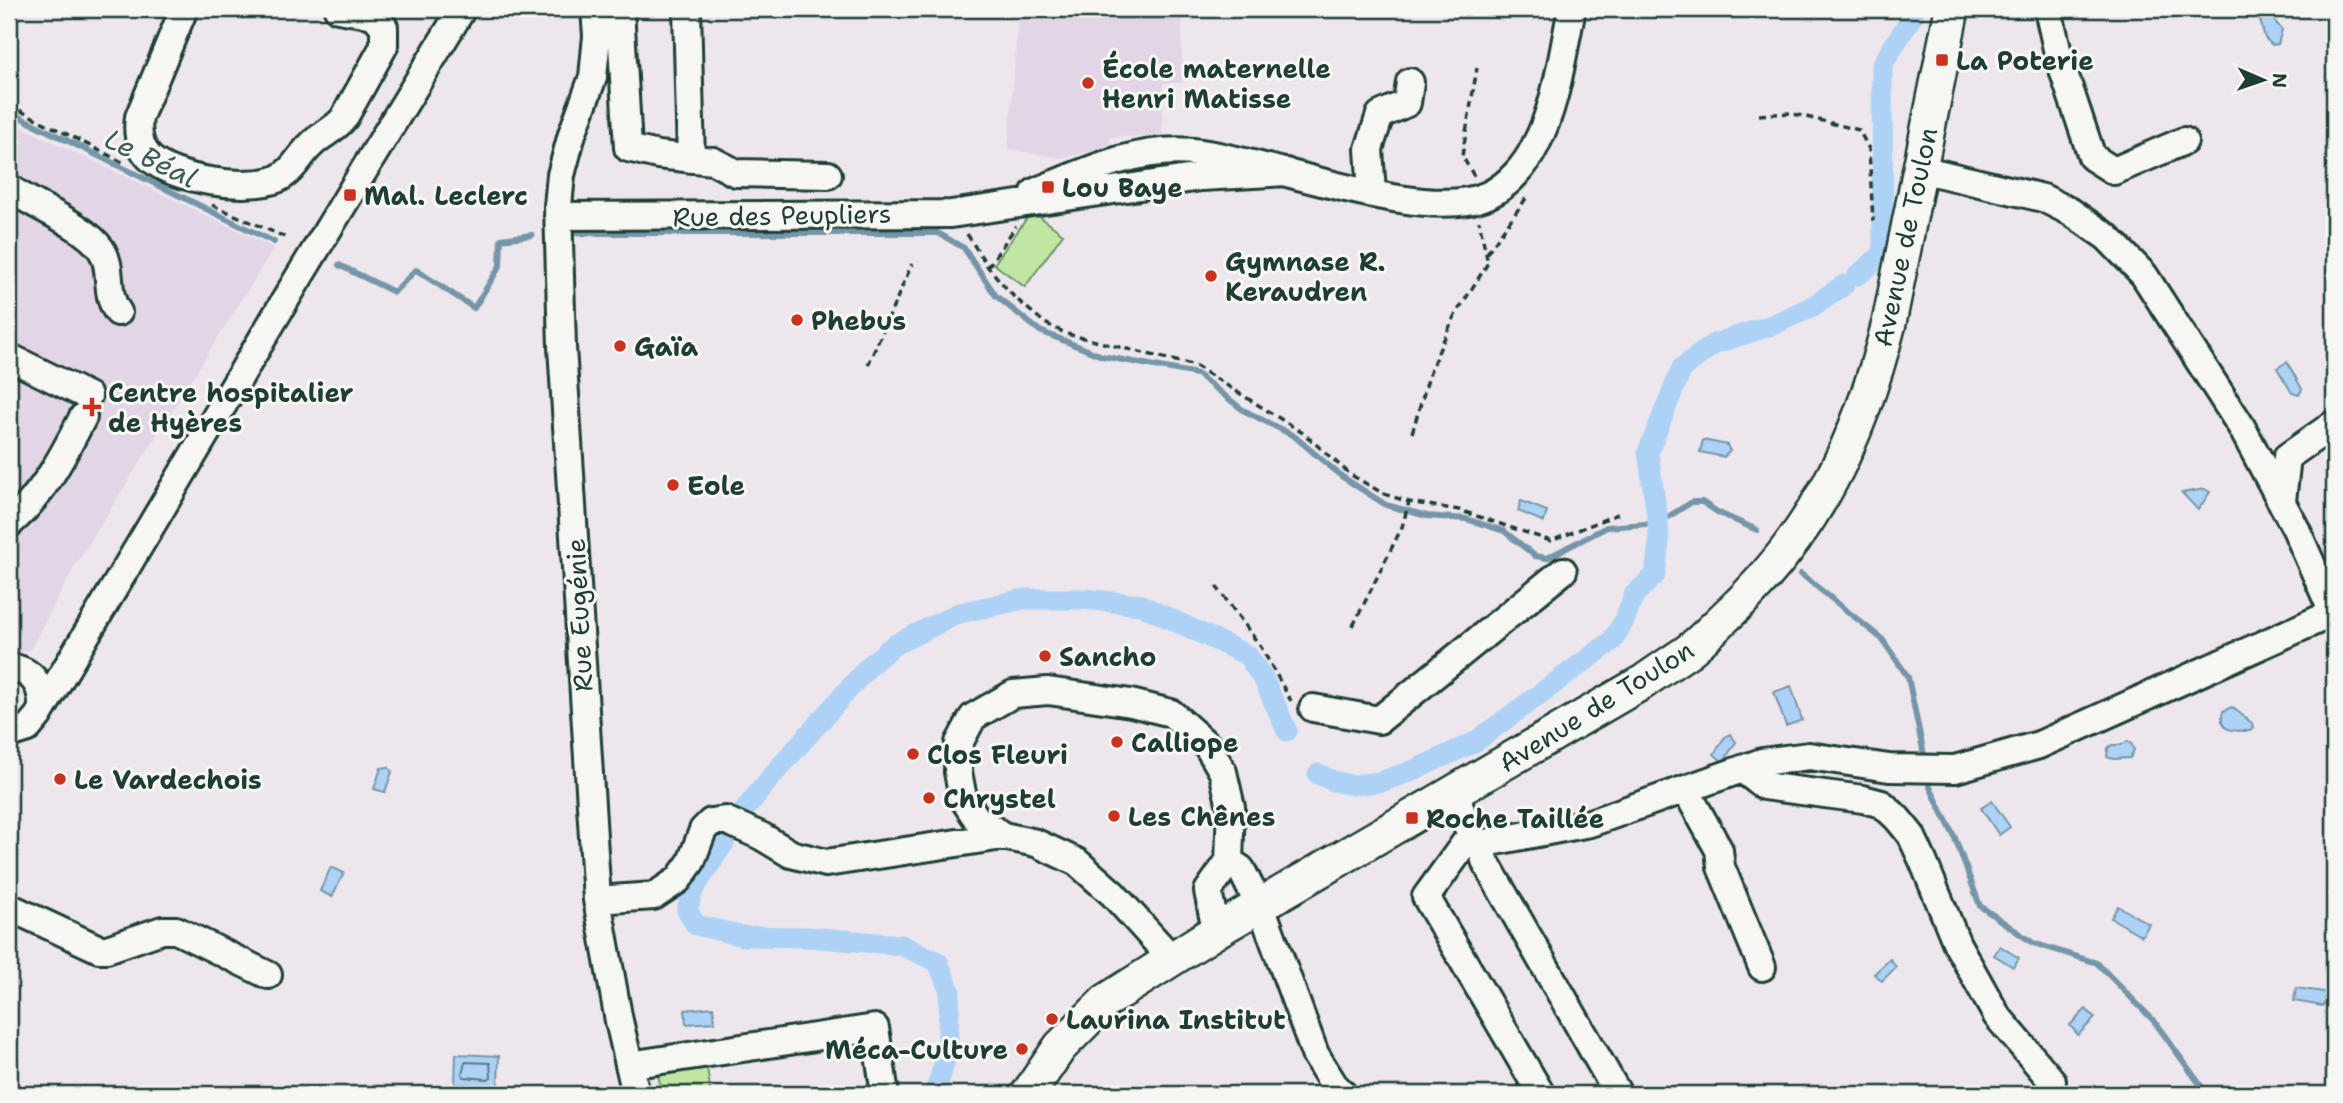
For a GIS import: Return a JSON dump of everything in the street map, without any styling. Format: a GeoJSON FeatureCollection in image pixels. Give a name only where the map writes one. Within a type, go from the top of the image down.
{"type":"FeatureCollection","features":[{"type":"Feature","properties":{"kind":"main road","name":"Avenue de Toulon"},"geometry":{"type":"LineString","coordinates":[[1028,1094],[1060,1047],[1106,1001],[1216,931],[1643,682],[1689,651],[1776,566],[1805,526],[1834,478],[1857,428],[1876,375],[1889,323],[1952,9]]}},
{"type":"Feature","properties":{"kind":"street"},"geometry":{"type":"LineString","coordinates":[[184,9],[139,117],[137,129],[142,148],[150,158],[170,169],[210,180],[244,184],[280,177],[294,166],[311,144],[336,128],[384,46],[384,27],[380,20],[368,13],[338,9]]}},
{"type":"Feature","properties":{"kind":"street"},"geometry":{"type":"LineString","coordinates":[[13,738],[34,723],[462,9]]}},
{"type":"Feature","properties":{"kind":"street","name":"Rue Eugénie"},"geometry":{"type":"LineString","coordinates":[[572,134],[580,9]]}},
{"type":"Feature","properties":{"kind":"street","name":"Rue Eugénie"},"geometry":{"type":"LineString","coordinates":[[595,9],[597,36],[593,77],[572,134],[561,175],[558,216],[562,347],[597,900],[606,958],[636,1094]]}},
{"type":"Feature","properties":{"kind":"street"},"geometry":{"type":"LineString","coordinates":[[620,9],[628,148],[658,155],[713,161],[736,173],[828,175]]}},
{"type":"Feature","properties":{"kind":"street"},"geometry":{"type":"LineString","coordinates":[[687,9],[691,159]]}},
{"type":"Feature","properties":{"kind":"street","name":"Rue des Peupliers"},"geometry":{"type":"LineString","coordinates":[[1004,205],[1099,167],[1132,157],[1191,151],[1237,159],[1372,193],[1429,204],[1452,204],[1490,195],[1510,179],[1530,155],[1549,115],[1573,9]]}},
{"type":"Feature","properties":{"kind":"street"},"geometry":{"type":"LineString","coordinates":[[2048,9],[2059,58],[2092,157],[2115,171],[2184,141]]}},
{"type":"Feature","properties":{"kind":"street"},"geometry":{"type":"LineString","coordinates":[[1372,193],[1369,149],[1380,115],[1408,103],[1410,82]]}},
{"type":"Feature","properties":{"kind":"street"},"geometry":{"type":"LineString","coordinates":[[1541,1094],[1426,897],[1476,839],[1590,823],[1762,762],[1809,756],[1889,768],[1955,769],[2039,745],[2333,615],[2281,500],[2241,426],[2144,275],[2107,237],[2071,212],[2043,198],[1920,169]]}},
{"type":"Feature","properties":{"kind":"street","name":"Rue des Peupliers"},"geometry":{"type":"LineString","coordinates":[[558,216],[951,214],[1201,177],[1286,172]]}},
{"type":"Feature","properties":{"kind":"street"},"geometry":{"type":"LineString","coordinates":[[9,188],[88,235],[102,250],[107,265],[111,304],[118,312]]}},
{"type":"Feature","properties":{"kind":"street"},"geometry":{"type":"LineString","coordinates":[[9,357],[85,407],[55,472],[18,500],[9,524]]}},
{"type":"Feature","properties":{"kind":"street"},"geometry":{"type":"LineString","coordinates":[[2281,500],[2287,457],[2334,424]]}},
{"type":"Feature","properties":{"kind":"street"},"geometry":{"type":"LineString","coordinates":[[1304,708],[1379,720],[1563,572]]}},
{"type":"Feature","properties":{"kind":"street"},"geometry":{"type":"LineString","coordinates":[[19,671],[68,663]]}},
{"type":"Feature","properties":{"kind":"street"},"geometry":{"type":"LineString","coordinates":[[19,671],[41,690],[42,708]]}},
{"type":"Feature","properties":{"kind":"street"},"geometry":{"type":"LineString","coordinates":[[1172,959],[1112,894],[1076,862],[1035,843],[1003,836],[977,820],[964,798],[958,772],[959,743],[973,717],[1013,694],[1048,691],[1130,703],[1171,713],[1206,745],[1223,772],[1231,807],[1229,861],[1208,891],[1216,931]]}},
{"type":"Feature","properties":{"kind":"street"},"geometry":{"type":"LineString","coordinates":[[1742,769],[1764,786],[1863,799],[1882,804],[1897,817],[1915,844],[1957,944],[1997,1016],[2052,1081]]}},
{"type":"Feature","properties":{"kind":"street"},"geometry":{"type":"LineString","coordinates":[[1686,790],[1719,850],[1721,867],[1762,967]]}},
{"type":"Feature","properties":{"kind":"street"},"geometry":{"type":"LineString","coordinates":[[1454,793],[1486,863],[1618,1094]]}},
{"type":"Feature","properties":{"kind":"street"},"geometry":{"type":"LineString","coordinates":[[597,900],[654,896],[678,880],[691,862],[703,831],[711,822],[725,820],[761,836],[791,854],[826,863],[1003,836]]}},
{"type":"Feature","properties":{"kind":"street"},"geometry":{"type":"LineString","coordinates":[[1229,861],[1241,869],[1260,907],[1315,1054],[1343,1094]]}},
{"type":"Feature","properties":{"kind":"street"},"geometry":{"type":"LineString","coordinates":[[9,907],[99,949],[107,949],[162,930],[176,930],[268,975]]}},
{"type":"Feature","properties":{"kind":"street"},"geometry":{"type":"LineString","coordinates":[[629,1065],[875,1028],[885,1094]]}},
{"type":"Feature","properties":{"kind":"path"},"geometry":{"type":"LineString","coordinates":[[1476,68],[1462,156],[1477,180]]}},
{"type":"Feature","properties":{"kind":"path"},"geometry":{"type":"LineString","coordinates":[[1759,116],[1790,113],[1859,130],[1869,149],[1873,221]]}},
{"type":"Feature","properties":{"kind":"path"},"geometry":{"type":"LineString","coordinates":[[988,267],[1035,202]]}},
{"type":"Feature","properties":{"kind":"path"},"geometry":{"type":"LineString","coordinates":[[1486,254],[1518,209]]}},
{"type":"Feature","properties":{"kind":"path"},"geometry":{"type":"LineString","coordinates":[[1412,433],[1432,366],[1454,317],[1488,263],[1477,212]]}},
{"type":"Feature","properties":{"kind":"path"},"geometry":{"type":"LineString","coordinates":[[951,214],[988,267],[1014,297],[1045,323],[1066,334],[1196,366],[1303,433],[1351,475],[1384,494],[1409,502],[1458,510],[1551,541],[1620,513]]}},
{"type":"Feature","properties":{"kind":"path"},"geometry":{"type":"LineString","coordinates":[[867,365],[912,264]]}},
{"type":"Feature","properties":{"kind":"path"},"geometry":{"type":"LineString","coordinates":[[1353,626],[1402,527],[1409,502]]}},
{"type":"Feature","properties":{"kind":"path"},"geometry":{"type":"LineString","coordinates":[[1216,586],[1304,708]]}},
{"type":"Feature","properties":{"kind":"shaded area","name":"École maternelle Henri Matisse"},"geometry":{"type":"Polygon","coordinates":[[[1019,9],[1182,9],[1182,83],[1163,83],[1162,136],[1111,137],[1110,148],[1060,158],[1008,149],[1019,9]]]}},
{"type":"Feature","properties":{"kind":"shaded area","name":"Centre hospitalier de Hyères"},"geometry":{"type":"Polygon","coordinates":[[[9,121],[274,248],[75,566],[30,650],[9,656],[9,121]]]}},
{"type":"Feature","properties":{"kind":"green space"},"geometry":{"type":"Polygon","coordinates":[[[1032,211],[1063,234],[1025,287],[994,264],[1032,211]]]}},
{"type":"Feature","properties":{"kind":"green space"},"geometry":{"type":"Polygon","coordinates":[[[703,1062],[707,1068],[711,1094],[663,1094],[658,1076],[665,1068],[703,1062]]]}},
{"type":"Feature","properties":{"kind":"water"},"geometry":{"type":"Polygon","coordinates":[[[2265,13],[2269,14],[2282,30],[2278,44],[2272,45],[2265,38],[2260,20],[2265,13]]]}},
{"type":"Feature","properties":{"kind":"water"},"geometry":{"type":"Polygon","coordinates":[[[2287,362],[2302,389],[2299,395],[2292,393],[2277,368],[2287,362]]]}},
{"type":"Feature","properties":{"kind":"water"},"geometry":{"type":"Polygon","coordinates":[[[1703,440],[1727,445],[1730,451],[1724,457],[1700,452],[1703,440]]]}},
{"type":"Feature","properties":{"kind":"water"},"geometry":{"type":"Polygon","coordinates":[[[2205,489],[2210,492],[2198,510],[2182,493],[2205,489]]]}},
{"type":"Feature","properties":{"kind":"water"},"geometry":{"type":"Polygon","coordinates":[[[1521,501],[1547,511],[1544,522],[1518,511],[1521,501]]]}},
{"type":"Feature","properties":{"kind":"water"},"geometry":{"type":"Polygon","coordinates":[[[1791,686],[1802,720],[1786,726],[1774,692],[1791,686]]]}},
{"type":"Feature","properties":{"kind":"water"},"geometry":{"type":"Polygon","coordinates":[[[2232,707],[2252,723],[2253,728],[2250,731],[2225,727],[2223,711],[2232,707]]]}},
{"type":"Feature","properties":{"kind":"water"},"geometry":{"type":"Polygon","coordinates":[[[1730,734],[1736,742],[1723,762],[1714,754],[1724,738],[1730,734]]]}},
{"type":"Feature","properties":{"kind":"water"},"geometry":{"type":"Polygon","coordinates":[[[2128,741],[2134,750],[2130,758],[2107,757],[2108,748],[2128,741]]]}},
{"type":"Feature","properties":{"kind":"water"},"geometry":{"type":"Polygon","coordinates":[[[388,767],[392,772],[385,792],[374,789],[381,768],[388,767]]]}},
{"type":"Feature","properties":{"kind":"water"},"geometry":{"type":"Polygon","coordinates":[[[1992,801],[2010,827],[1999,835],[1981,808],[1992,801]]]}},
{"type":"Feature","properties":{"kind":"water"},"geometry":{"type":"Polygon","coordinates":[[[331,867],[344,873],[332,897],[320,891],[331,867]]]}},
{"type":"Feature","properties":{"kind":"water"},"geometry":{"type":"Polygon","coordinates":[[[2118,906],[2149,924],[2142,936],[2111,918],[2118,906]]]}},
{"type":"Feature","properties":{"kind":"water"},"geometry":{"type":"Polygon","coordinates":[[[2000,946],[2019,958],[2013,967],[1994,955],[2000,946]]]}},
{"type":"Feature","properties":{"kind":"water"},"geometry":{"type":"Polygon","coordinates":[[[1890,959],[1896,967],[1882,981],[1874,974],[1890,959]]]}},
{"type":"Feature","properties":{"kind":"water"},"geometry":{"type":"Polygon","coordinates":[[[2296,988],[2324,992],[2327,1001],[2322,1006],[2294,1001],[2296,988]]]}},
{"type":"Feature","properties":{"kind":"water"},"geometry":{"type":"Polygon","coordinates":[[[713,1007],[715,1022],[686,1024],[685,1010],[713,1007]]]}},
{"type":"Feature","properties":{"kind":"water"},"geometry":{"type":"Polygon","coordinates":[[[2086,1009],[2095,1018],[2078,1035],[2070,1025],[2086,1009]]]}},
{"type":"Feature","properties":{"kind":"water"},"geometry":{"type":"Polygon","coordinates":[[[456,1054],[499,1056],[498,1086],[455,1084],[456,1054]]]}},
{"type":"Feature","properties":{"kind":"waterway"},"geometry":{"type":"LineString","coordinates":[[1858,275],[1883,254],[1882,65],[1913,15],[1913,9]]}},
{"type":"Feature","properties":{"kind":"waterway","name":"Le Béal"},"geometry":{"type":"LineString","coordinates":[[9,112],[274,242]]}},
{"type":"Feature","properties":{"kind":"waterway"},"geometry":{"type":"LineString","coordinates":[[577,233],[938,233],[964,248],[996,296],[1040,331],[1102,356],[1197,374],[1243,410],[1294,436],[1341,476],[1386,505],[1427,516],[1466,519],[1504,531],[1535,556],[1547,558],[1607,527],[1658,523],[1692,502],[1702,502],[1757,530]]}},
{"type":"Feature","properties":{"kind":"waterway"},"geometry":{"type":"LineString","coordinates":[[339,265],[394,292],[416,270],[474,308],[500,266],[501,239],[532,235]]}},
{"type":"Feature","properties":{"kind":"waterway"},"geometry":{"type":"LineString","coordinates":[[1318,774],[1352,785],[1380,782],[1412,771],[1475,742],[1612,641],[1624,621],[1634,595],[1655,575],[1659,543],[1658,523],[1648,452],[1682,368],[1714,344],[1775,324],[1815,305],[1844,285]]}},
{"type":"Feature","properties":{"kind":"waterway"},"geometry":{"type":"LineString","coordinates":[[1801,574],[1882,639],[1908,677],[1924,755]]}},
{"type":"Feature","properties":{"kind":"waterway"},"geometry":{"type":"LineString","coordinates":[[746,808],[870,665],[894,645],[959,613],[1024,599],[1084,599],[1141,605],[1247,655],[1264,680],[1287,731]]}},
{"type":"Feature","properties":{"kind":"waterway"},"geometry":{"type":"LineString","coordinates":[[1930,787],[1955,838],[1980,906],[2033,943],[2097,963],[2154,1021],[2207,1094]]}},
{"type":"Feature","properties":{"kind":"waterway"},"geometry":{"type":"LineString","coordinates":[[724,843],[693,890],[687,910],[696,925],[743,936],[808,937],[901,945],[938,962],[950,991],[947,1054],[935,1094]]}},
{"type":"Feature","properties":{"kind":"place","name":"La Poterie"},"geometry":{"type":"Point","coordinates":[1942,60]}},
{"type":"Feature","properties":{"kind":"place","name":"École maternelle Henri Matisse"},"geometry":{"type":"Point","coordinates":[1088,83]}},
{"type":"Feature","properties":{"kind":"place","name":"Lou Baye"},"geometry":{"type":"Point","coordinates":[1048,187]}},
{"type":"Feature","properties":{"kind":"place","name":"Mal. Leclerc"},"geometry":{"type":"Point","coordinates":[350,195]}},
{"type":"Feature","properties":{"kind":"place","name":"Gymnase R. Keraudren"},"geometry":{"type":"Point","coordinates":[1211,276]}},
{"type":"Feature","properties":{"kind":"place","name":"Phebus"},"geometry":{"type":"Point","coordinates":[797,320]}},
{"type":"Feature","properties":{"kind":"place","name":"Gaïa"},"geometry":{"type":"Point","coordinates":[620,346]}},
{"type":"Feature","properties":{"kind":"place","name":"Centre hospitalier de Hyères"},"geometry":{"type":"Point","coordinates":[92,407]}},
{"type":"Feature","properties":{"kind":"place","name":"Eole"},"geometry":{"type":"Point","coordinates":[673,485]}},
{"type":"Feature","properties":{"kind":"place","name":"Sancho"},"geometry":{"type":"Point","coordinates":[1045,656]}},
{"type":"Feature","properties":{"kind":"place","name":"Calliope"},"geometry":{"type":"Point","coordinates":[1117,742]}},
{"type":"Feature","properties":{"kind":"place","name":"Clos Fleuri"},"geometry":{"type":"Point","coordinates":[913,754]}},
{"type":"Feature","properties":{"kind":"place","name":"Le Vardechois"},"geometry":{"type":"Point","coordinates":[60,779]}},
{"type":"Feature","properties":{"kind":"place","name":"Chrystel"},"geometry":{"type":"Point","coordinates":[929,798]}},
{"type":"Feature","properties":{"kind":"place","name":"Les Chênes"},"geometry":{"type":"Point","coordinates":[1114,816]}},
{"type":"Feature","properties":{"kind":"place","name":"Roche Taillée"},"geometry":{"type":"Point","coordinates":[1412,818]}},
{"type":"Feature","properties":{"kind":"place","name":"Laurina Institut"},"geometry":{"type":"Point","coordinates":[1052,1019]}},
{"type":"Feature","properties":{"kind":"place","name":"Méca-Culture"},"geometry":{"type":"Point","coordinates":[1022,1049]}}]}
